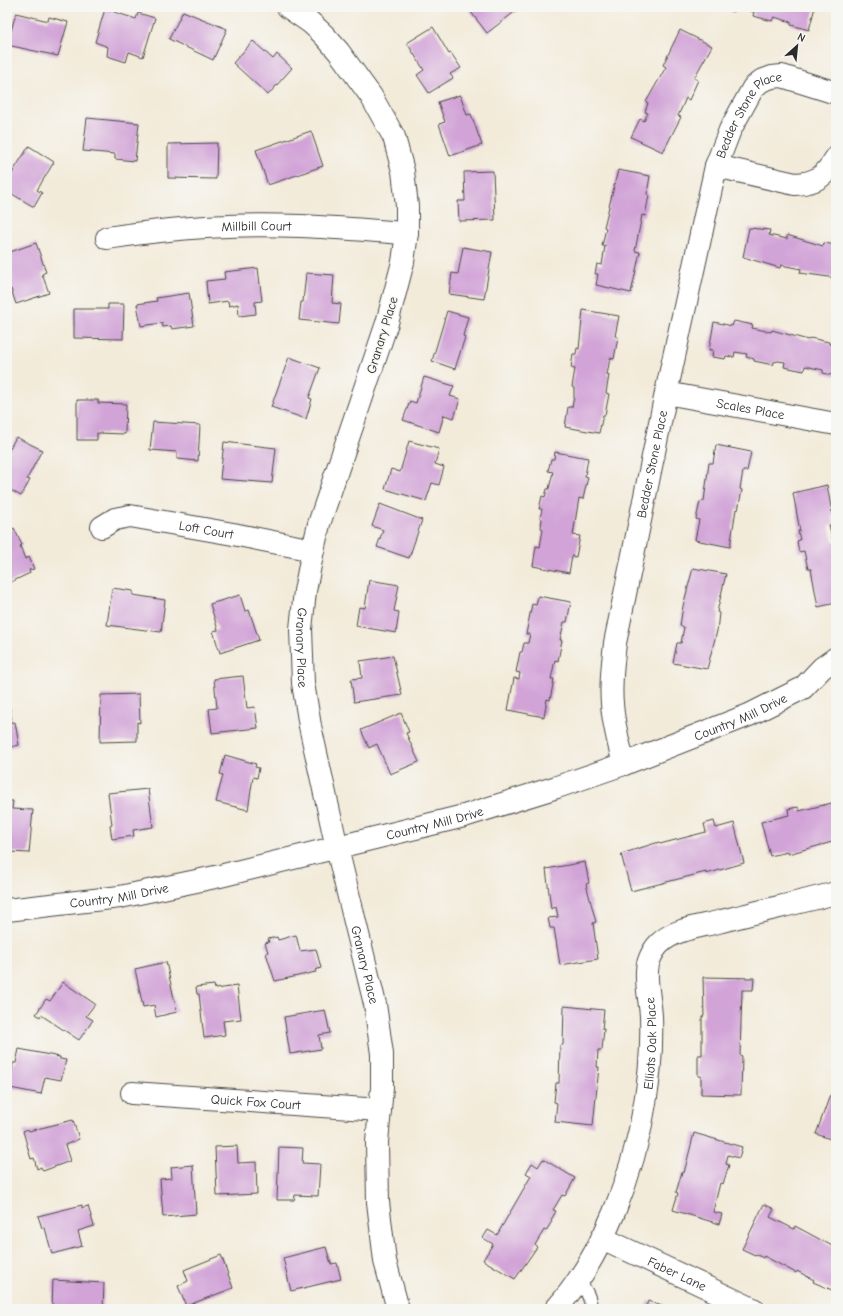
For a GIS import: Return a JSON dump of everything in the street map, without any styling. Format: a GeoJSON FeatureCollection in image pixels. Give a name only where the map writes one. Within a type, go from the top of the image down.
{"type":"FeatureCollection","features":[{"type":"Feature","properties":{"kind":"street","name":"Granary Place"},"geometry":{"type":"LineString","coordinates":[[288,7],[311,23],[324,35],[339,52],[371,96],[394,137],[403,171],[407,206],[407,233],[403,262],[387,323],[319,524],[305,591],[301,630],[303,683],[310,726],[337,848],[375,1004],[382,1054],[382,1088],[377,1142],[378,1202],[384,1261],[398,1309]]}},
{"type":"Feature","properties":{"kind":"street","name":"Bedder Stone Place"},"geometry":{"type":"LineString","coordinates":[[624,764],[615,727],[611,701],[612,669],[615,643],[666,393],[716,166],[730,130],[754,88],[761,81],[772,77],[782,76],[836,92]]}},
{"type":"Feature","properties":{"kind":"street","name":"Bedder Stone Place"},"geometry":{"type":"LineString","coordinates":[[716,166],[795,184],[806,183],[818,179],[829,170],[836,158]]}},
{"type":"Feature","properties":{"kind":"street","name":"Millbill Court"},"geometry":{"type":"LineString","coordinates":[[107,238],[152,232],[227,226],[281,225],[407,233]]}},
{"type":"Feature","properties":{"kind":"street","name":"Scales Place"},"geometry":{"type":"LineString","coordinates":[[666,393],[836,424]]}},
{"type":"Feature","properties":{"kind":"street","name":"Loft Court"},"geometry":{"type":"LineString","coordinates":[[102,527],[115,519],[130,516],[313,550]]}},
{"type":"Feature","properties":{"kind":"street","name":"Country Mill Drive"},"geometry":{"type":"LineString","coordinates":[[7,910],[120,898],[220,876],[464,816],[624,764],[749,714],[803,688],[822,668],[836,658]]}},
{"type":"Feature","properties":{"kind":"street","name":"Elliots Oak Place"},"geometry":{"type":"LineString","coordinates":[[556,1309],[578,1281],[602,1238],[620,1197],[635,1151],[646,1103],[651,1040],[651,1016],[647,969],[652,953],[660,943],[674,934],[836,893]]}},
{"type":"Feature","properties":{"kind":"street","name":"Quick Fox Court"},"geometry":{"type":"LineString","coordinates":[[132,1092],[380,1110]]}},
{"type":"Feature","properties":{"kind":"street","name":"Faber Lane"},"geometry":{"type":"LineString","coordinates":[[602,1238],[752,1309]]}},
{"type":"Feature","properties":{"kind":"lane"},"geometry":{"type":"LineString","coordinates":[[578,1281],[585,1288],[591,1301],[590,1309]]}},
{"type":"Feature","properties":{"kind":"building"},"geometry":{"type":"Polygon","coordinates":[[[467,7],[521,7],[487,33],[467,7]]]}},
{"type":"Feature","properties":{"kind":"building"},"geometry":{"type":"Polygon","coordinates":[[[717,7],[735,7],[734,12],[717,7]]]}},
{"type":"Feature","properties":{"kind":"building"},"geometry":{"type":"Polygon","coordinates":[[[735,7],[815,7],[809,30],[791,25],[791,22],[774,17],[772,21],[753,16],[754,12],[735,7]]]}},
{"type":"Feature","properties":{"kind":"building"},"geometry":{"type":"Polygon","coordinates":[[[105,9],[136,19],[138,13],[155,18],[143,57],[129,52],[126,62],[107,56],[108,47],[95,42],[105,9]]]}},
{"type":"Feature","properties":{"kind":"building"},"geometry":{"type":"Polygon","coordinates":[[[183,11],[227,29],[213,60],[169,39],[183,11]]]}},
{"type":"Feature","properties":{"kind":"building"},"geometry":{"type":"Polygon","coordinates":[[[16,13],[48,21],[49,17],[68,22],[58,56],[7,45],[16,13]]]}},
{"type":"Feature","properties":{"kind":"building"},"geometry":{"type":"Polygon","coordinates":[[[433,27],[449,54],[451,53],[461,68],[450,74],[453,78],[429,93],[417,75],[424,70],[407,43],[433,27]]]}},
{"type":"Feature","properties":{"kind":"building"},"geometry":{"type":"Polygon","coordinates":[[[680,30],[712,46],[694,78],[698,80],[689,100],[686,98],[678,116],[681,117],[663,152],[631,137],[640,119],[644,121],[648,113],[645,112],[648,103],[646,102],[666,67],[663,65],[680,30]]]}},
{"type":"Feature","properties":{"kind":"building"},"geometry":{"type":"Polygon","coordinates":[[[253,41],[273,59],[277,54],[292,68],[268,95],[233,63],[253,41]]]}},
{"type":"Feature","properties":{"kind":"building"},"geometry":{"type":"Polygon","coordinates":[[[460,95],[467,115],[471,114],[482,145],[450,156],[439,124],[445,122],[438,102],[460,95]]]}},
{"type":"Feature","properties":{"kind":"building"},"geometry":{"type":"Polygon","coordinates":[[[87,118],[139,123],[135,161],[115,159],[115,154],[83,151],[87,118]]]}},
{"type":"Feature","properties":{"kind":"building"},"geometry":{"type":"Polygon","coordinates":[[[311,131],[323,166],[268,185],[256,150],[311,131]]]}},
{"type":"Feature","properties":{"kind":"building"},"geometry":{"type":"Polygon","coordinates":[[[217,143],[216,179],[168,178],[168,144],[217,143]]]}},
{"type":"Feature","properties":{"kind":"building"},"geometry":{"type":"Polygon","coordinates":[[[29,146],[54,162],[37,190],[42,193],[34,207],[7,191],[7,181],[29,146]]]}},
{"type":"Feature","properties":{"kind":"building"},"geometry":{"type":"Polygon","coordinates":[[[618,170],[650,176],[647,194],[649,195],[645,216],[642,215],[635,251],[640,252],[631,293],[596,285],[598,274],[595,274],[597,264],[602,265],[605,246],[602,246],[606,228],[604,227],[618,170]]]}},
{"type":"Feature","properties":{"kind":"building"},"geometry":{"type":"Polygon","coordinates":[[[493,171],[495,220],[459,221],[458,201],[465,201],[464,172],[493,171]]]}},
{"type":"Feature","properties":{"kind":"building"},"geometry":{"type":"Polygon","coordinates":[[[749,228],[770,230],[769,235],[787,239],[787,235],[823,246],[824,243],[836,245],[836,278],[800,273],[801,269],[781,265],[780,268],[743,257],[749,228]]]}},
{"type":"Feature","properties":{"kind":"building"},"geometry":{"type":"Polygon","coordinates":[[[36,243],[46,272],[42,274],[49,293],[16,304],[11,289],[7,291],[7,253],[36,243]]]}},
{"type":"Feature","properties":{"kind":"building"},"geometry":{"type":"Polygon","coordinates":[[[463,247],[492,252],[484,299],[449,294],[452,273],[458,274],[463,247]]]}},
{"type":"Feature","properties":{"kind":"building"},"geometry":{"type":"Polygon","coordinates":[[[258,268],[262,301],[255,302],[256,314],[239,316],[238,304],[229,306],[228,301],[208,304],[206,281],[225,279],[224,272],[258,268]]]}},
{"type":"Feature","properties":{"kind":"building"},"geometry":{"type":"Polygon","coordinates":[[[306,273],[334,275],[332,303],[341,304],[339,324],[299,320],[301,302],[303,302],[306,273]]]}},
{"type":"Feature","properties":{"kind":"building"},"geometry":{"type":"Polygon","coordinates":[[[189,293],[194,326],[172,329],[171,326],[163,327],[162,323],[141,326],[137,304],[157,301],[156,298],[189,293]]]}},
{"type":"Feature","properties":{"kind":"building"},"geometry":{"type":"Polygon","coordinates":[[[108,304],[124,304],[123,339],[74,338],[74,309],[108,309],[108,304]]]}},
{"type":"Feature","properties":{"kind":"building"},"geometry":{"type":"Polygon","coordinates":[[[583,310],[619,316],[615,336],[618,337],[614,359],[610,358],[607,375],[609,375],[606,393],[609,394],[605,415],[603,415],[599,433],[565,427],[568,407],[572,407],[574,397],[574,388],[572,387],[575,369],[571,368],[573,354],[576,354],[577,348],[579,349],[583,310]]]}},
{"type":"Feature","properties":{"kind":"building"},"geometry":{"type":"Polygon","coordinates":[[[447,311],[468,317],[463,336],[465,337],[455,369],[432,361],[447,311]]]}},
{"type":"Feature","properties":{"kind":"building"},"geometry":{"type":"Polygon","coordinates":[[[734,321],[753,325],[752,328],[771,332],[772,330],[808,340],[810,338],[836,345],[836,376],[823,373],[823,370],[805,366],[804,371],[784,367],[785,362],[774,362],[773,365],[754,361],[754,359],[746,357],[747,354],[735,352],[734,357],[726,356],[725,359],[712,357],[713,350],[709,350],[714,322],[732,326],[734,321]]]}},
{"type":"Feature","properties":{"kind":"building"},"geometry":{"type":"Polygon","coordinates":[[[289,357],[320,368],[309,398],[312,399],[306,419],[271,407],[289,357]]]}},
{"type":"Feature","properties":{"kind":"building"},"geometry":{"type":"Polygon","coordinates":[[[424,377],[454,386],[450,396],[460,399],[454,418],[444,415],[439,432],[403,420],[410,401],[416,403],[424,377]]]}},
{"type":"Feature","properties":{"kind":"building"},"geometry":{"type":"Polygon","coordinates":[[[77,400],[98,400],[98,403],[126,404],[125,434],[97,433],[97,440],[77,440],[77,400]]]}},
{"type":"Feature","properties":{"kind":"building"},"geometry":{"type":"Polygon","coordinates":[[[153,422],[200,425],[198,461],[177,459],[177,452],[150,450],[153,422]]]}},
{"type":"Feature","properties":{"kind":"building"},"geometry":{"type":"Polygon","coordinates":[[[16,437],[42,450],[27,479],[30,480],[21,496],[7,488],[7,454],[16,437]]]}},
{"type":"Feature","properties":{"kind":"building"},"geometry":{"type":"Polygon","coordinates":[[[409,441],[439,449],[435,464],[444,467],[439,485],[432,483],[426,501],[385,489],[391,469],[400,472],[409,441]]]}},
{"type":"Feature","properties":{"kind":"building"},"geometry":{"type":"Polygon","coordinates":[[[224,442],[276,448],[272,483],[220,479],[224,442]]]}},
{"type":"Feature","properties":{"kind":"building"},"geometry":{"type":"Polygon","coordinates":[[[716,445],[751,452],[747,471],[743,471],[740,489],[742,490],[738,510],[736,509],[730,547],[695,540],[699,520],[696,519],[700,502],[704,501],[709,463],[713,463],[716,445]]]}},
{"type":"Feature","properties":{"kind":"building"},"geometry":{"type":"Polygon","coordinates":[[[555,452],[588,458],[585,476],[588,477],[583,499],[579,498],[573,535],[580,536],[576,557],[572,556],[569,573],[533,566],[536,546],[540,547],[543,529],[541,528],[542,519],[540,518],[542,509],[539,509],[542,496],[545,497],[547,489],[549,489],[553,472],[548,471],[551,459],[554,459],[555,452]]]}},
{"type":"Feature","properties":{"kind":"building"},"geometry":{"type":"Polygon","coordinates":[[[827,485],[834,524],[829,525],[833,541],[836,541],[836,603],[818,607],[811,569],[808,569],[804,551],[799,552],[797,541],[800,540],[798,531],[800,531],[793,493],[827,485]]]}},
{"type":"Feature","properties":{"kind":"building"},"geometry":{"type":"Polygon","coordinates":[[[380,504],[422,520],[409,558],[377,547],[383,530],[372,526],[380,504]]]}},
{"type":"Feature","properties":{"kind":"building"},"geometry":{"type":"Polygon","coordinates":[[[14,528],[22,545],[20,546],[25,559],[29,557],[34,569],[29,570],[30,573],[7,584],[7,531],[14,528]]]}},
{"type":"Feature","properties":{"kind":"building"},"geometry":{"type":"Polygon","coordinates":[[[693,568],[726,574],[717,612],[719,613],[717,631],[707,669],[673,663],[677,643],[681,643],[684,627],[680,626],[683,606],[693,568]]]}},
{"type":"Feature","properties":{"kind":"building"},"geometry":{"type":"Polygon","coordinates":[[[369,580],[399,585],[394,611],[399,612],[396,633],[356,626],[359,607],[365,608],[369,580]]]}},
{"type":"Feature","properties":{"kind":"building"},"geometry":{"type":"Polygon","coordinates":[[[112,588],[133,591],[133,595],[165,600],[161,632],[107,625],[112,588]]]}},
{"type":"Feature","properties":{"kind":"building"},"geometry":{"type":"Polygon","coordinates":[[[240,595],[245,611],[249,610],[259,640],[220,653],[213,631],[218,630],[210,604],[240,595]]]}},
{"type":"Feature","properties":{"kind":"building"},"geometry":{"type":"Polygon","coordinates":[[[538,596],[571,602],[567,622],[564,622],[560,640],[562,640],[558,661],[555,660],[551,679],[554,679],[550,700],[547,699],[544,717],[508,710],[514,678],[519,679],[520,673],[516,672],[520,652],[522,652],[524,643],[528,643],[530,634],[526,634],[532,604],[536,605],[538,596]]]}},
{"type":"Feature","properties":{"kind":"building"},"geometry":{"type":"Polygon","coordinates":[[[393,656],[402,695],[354,702],[351,679],[362,678],[360,661],[393,656]]]}},
{"type":"Feature","properties":{"kind":"building"},"geometry":{"type":"Polygon","coordinates":[[[243,676],[247,708],[255,707],[258,728],[212,733],[209,709],[217,708],[214,679],[243,676]]]}},
{"type":"Feature","properties":{"kind":"building"},"geometry":{"type":"Polygon","coordinates":[[[139,694],[140,723],[137,722],[137,741],[100,742],[101,695],[139,694]]]}},
{"type":"Feature","properties":{"kind":"building"},"geometry":{"type":"Polygon","coordinates":[[[7,704],[9,704],[12,723],[15,722],[19,745],[7,748],[7,704]]]}},
{"type":"Feature","properties":{"kind":"building"},"geometry":{"type":"Polygon","coordinates":[[[401,713],[409,732],[406,733],[419,762],[390,774],[377,744],[369,748],[361,730],[401,713]]]}},
{"type":"Feature","properties":{"kind":"building"},"geometry":{"type":"Polygon","coordinates":[[[225,755],[256,764],[255,767],[259,768],[257,778],[253,777],[248,810],[216,802],[223,775],[220,774],[225,755]]]}},
{"type":"Feature","properties":{"kind":"building"},"geometry":{"type":"Polygon","coordinates":[[[148,789],[153,827],[133,830],[134,836],[112,839],[110,826],[112,825],[108,793],[148,789]]]}},
{"type":"Feature","properties":{"kind":"building"},"geometry":{"type":"Polygon","coordinates":[[[7,801],[13,801],[12,809],[33,810],[29,853],[8,852],[7,801]]]}},
{"type":"Feature","properties":{"kind":"building"},"geometry":{"type":"Polygon","coordinates":[[[836,802],[836,841],[788,854],[788,852],[770,856],[761,822],[789,815],[788,809],[798,807],[799,811],[836,802]]]}},
{"type":"Feature","properties":{"kind":"building"},"geometry":{"type":"Polygon","coordinates":[[[714,821],[716,828],[734,823],[744,863],[706,874],[706,872],[631,891],[621,854],[659,842],[660,844],[706,832],[704,824],[714,821]]]}},
{"type":"Feature","properties":{"kind":"building"},"geometry":{"type":"Polygon","coordinates":[[[585,862],[589,883],[586,884],[596,922],[593,923],[598,959],[560,965],[554,928],[550,928],[548,918],[558,917],[556,907],[551,909],[546,869],[585,862]]]}},
{"type":"Feature","properties":{"kind":"building"},"geometry":{"type":"Polygon","coordinates":[[[296,935],[300,951],[316,949],[321,968],[315,970],[316,972],[275,981],[266,953],[268,952],[265,943],[269,942],[268,939],[277,937],[278,940],[296,935]]]}},
{"type":"Feature","properties":{"kind":"building"},"geometry":{"type":"Polygon","coordinates":[[[166,962],[177,1012],[156,1017],[154,1005],[143,1007],[135,969],[166,962]]]}},
{"type":"Feature","properties":{"kind":"building"},"geometry":{"type":"Polygon","coordinates":[[[703,977],[754,978],[753,990],[742,990],[740,1055],[742,1056],[741,1095],[701,1094],[701,1076],[698,1076],[698,1055],[702,1055],[702,1017],[704,1016],[703,977]]]}},
{"type":"Feature","properties":{"kind":"building"},"geometry":{"type":"Polygon","coordinates":[[[63,982],[95,1004],[86,1016],[93,1020],[79,1040],[41,1015],[40,1017],[36,1014],[46,999],[50,1001],[63,982]]]}},
{"type":"Feature","properties":{"kind":"building"},"geometry":{"type":"Polygon","coordinates":[[[214,985],[215,989],[237,986],[241,1019],[223,1021],[225,1035],[204,1038],[199,994],[197,994],[196,987],[214,985]]]}},
{"type":"Feature","properties":{"kind":"building"},"geometry":{"type":"Polygon","coordinates":[[[564,1006],[604,1010],[602,1050],[598,1050],[597,1067],[599,1067],[593,1126],[555,1122],[557,1103],[554,1102],[556,1083],[559,1083],[560,1045],[563,1045],[564,1006]]]}},
{"type":"Feature","properties":{"kind":"building"},"geometry":{"type":"Polygon","coordinates":[[[325,1010],[330,1033],[319,1035],[321,1049],[290,1054],[284,1017],[325,1010]]]}},
{"type":"Feature","properties":{"kind":"building"},"geometry":{"type":"Polygon","coordinates":[[[19,1049],[60,1057],[60,1059],[66,1060],[61,1080],[45,1077],[41,1094],[10,1088],[13,1063],[16,1063],[19,1049]]]}},
{"type":"Feature","properties":{"kind":"building"},"geometry":{"type":"Polygon","coordinates":[[[830,1095],[836,1097],[836,1141],[816,1134],[830,1095]]]}},
{"type":"Feature","properties":{"kind":"building"},"geometry":{"type":"Polygon","coordinates":[[[73,1120],[79,1139],[65,1145],[70,1161],[43,1171],[41,1167],[37,1169],[34,1158],[31,1159],[23,1131],[28,1129],[29,1131],[73,1120]]]}},
{"type":"Feature","properties":{"kind":"building"},"geometry":{"type":"Polygon","coordinates":[[[694,1133],[742,1147],[739,1158],[728,1155],[726,1164],[729,1165],[723,1184],[720,1183],[713,1212],[722,1214],[719,1224],[673,1210],[678,1193],[676,1192],[682,1172],[684,1173],[694,1133]]]}},
{"type":"Feature","properties":{"kind":"building"},"geometry":{"type":"Polygon","coordinates":[[[237,1146],[238,1163],[256,1162],[257,1194],[217,1196],[215,1147],[237,1146]]]}},
{"type":"Feature","properties":{"kind":"building"},"geometry":{"type":"Polygon","coordinates":[[[279,1147],[303,1148],[302,1163],[320,1164],[318,1196],[295,1195],[294,1200],[277,1200],[279,1147]]]}},
{"type":"Feature","properties":{"kind":"building"},"geometry":{"type":"Polygon","coordinates":[[[543,1159],[575,1178],[565,1196],[562,1195],[553,1210],[556,1211],[551,1220],[552,1221],[546,1231],[544,1230],[535,1245],[537,1247],[515,1279],[483,1260],[493,1244],[483,1238],[488,1230],[497,1235],[531,1176],[526,1173],[532,1163],[538,1167],[543,1159]]]}},
{"type":"Feature","properties":{"kind":"building"},"geometry":{"type":"Polygon","coordinates":[[[193,1165],[196,1214],[163,1217],[160,1179],[172,1178],[171,1167],[193,1165]]]}},
{"type":"Feature","properties":{"kind":"building"},"geometry":{"type":"Polygon","coordinates":[[[764,1204],[774,1209],[770,1217],[794,1229],[795,1226],[836,1248],[836,1281],[832,1290],[813,1282],[814,1280],[797,1271],[796,1273],[764,1256],[763,1258],[742,1249],[764,1204]]]}},
{"type":"Feature","properties":{"kind":"building"},"geometry":{"type":"Polygon","coordinates":[[[82,1205],[82,1208],[88,1206],[94,1226],[78,1231],[82,1246],[52,1254],[45,1228],[42,1228],[38,1216],[82,1205]]]}},
{"type":"Feature","properties":{"kind":"building"},"geometry":{"type":"Polygon","coordinates":[[[326,1247],[331,1264],[337,1263],[341,1279],[291,1291],[283,1258],[326,1247]]]}},
{"type":"Feature","properties":{"kind":"building"},"geometry":{"type":"Polygon","coordinates":[[[221,1255],[233,1288],[186,1306],[178,1286],[188,1281],[184,1270],[221,1255]]]}},
{"type":"Feature","properties":{"kind":"building"},"geometry":{"type":"Polygon","coordinates":[[[53,1280],[104,1283],[103,1309],[52,1309],[53,1280]]]}},
{"type":"Feature","properties":{"kind":"building"},"geometry":{"type":"Polygon","coordinates":[[[648,1301],[670,1309],[645,1309],[648,1301]]]}}]}
